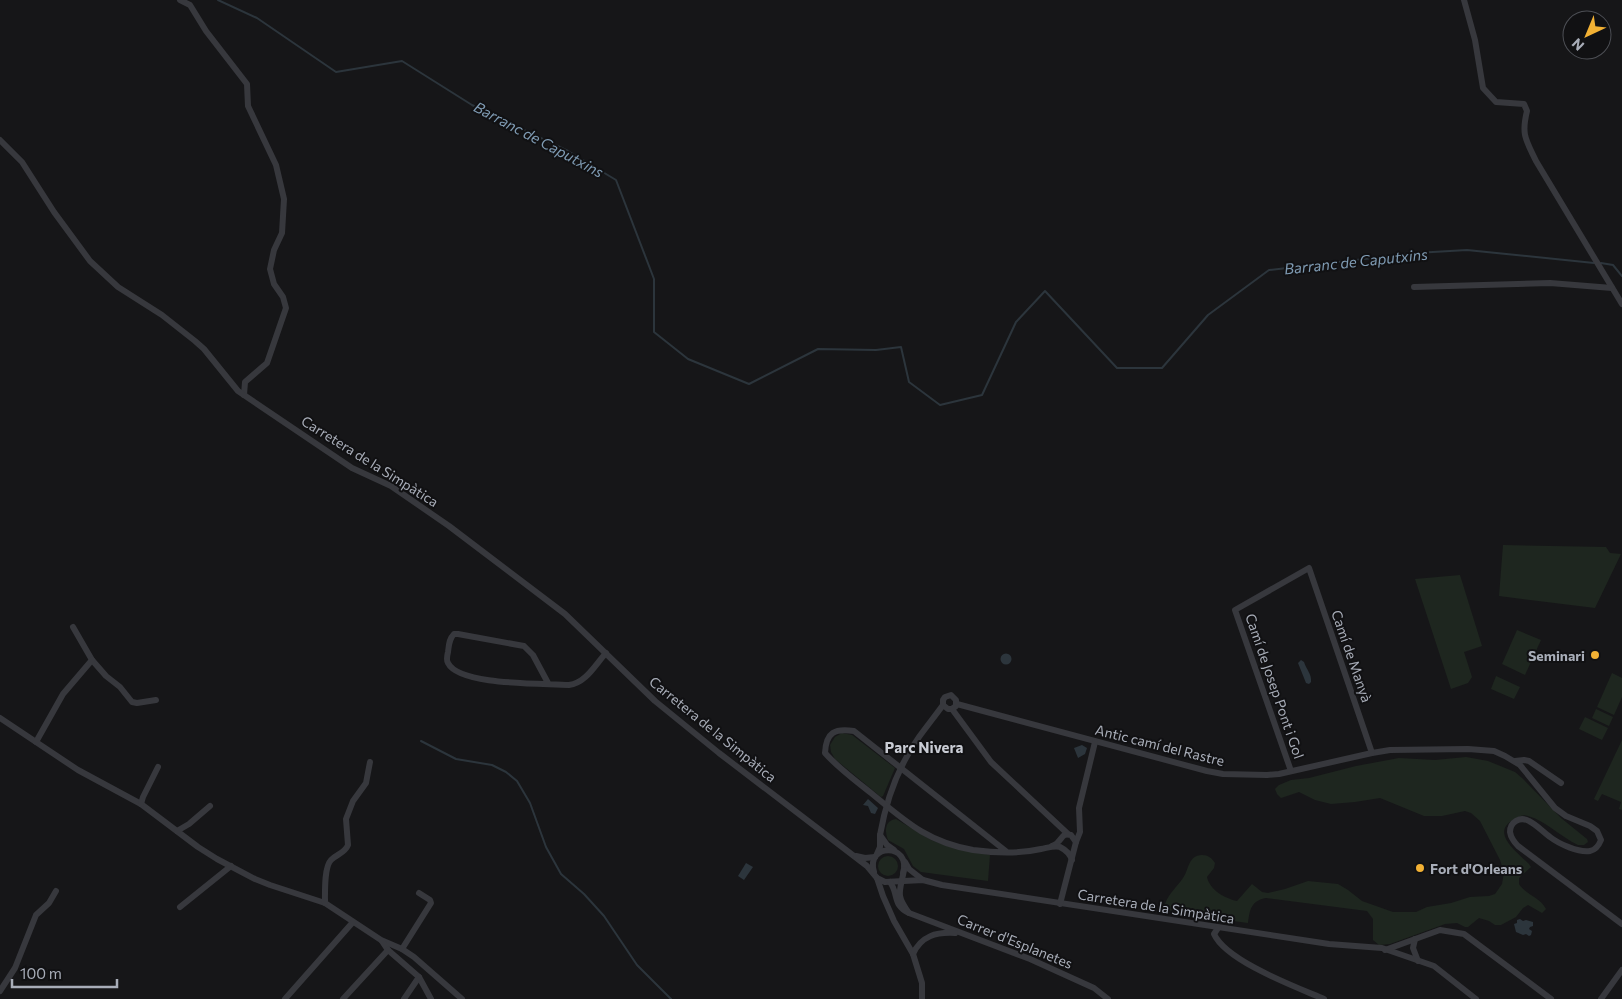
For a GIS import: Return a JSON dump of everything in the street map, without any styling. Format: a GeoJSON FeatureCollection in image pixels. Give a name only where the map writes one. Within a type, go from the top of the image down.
{"type":"FeatureCollection","features":[{"type":"Feature","properties":{"kind":"street"},"geometry":{"type":"LineString","coordinates":[[180,0],[190,5],[206,31],[247,84],[248,106],[276,165],[284,199],[282,233],[274,250],[270,269],[274,284],[284,296],[286,308],[267,363],[245,382],[244,396]]}},
{"type":"Feature","properties":{"kind":"street"},"geometry":{"type":"LineString","coordinates":[[1464,0],[1483,88],[1496,102],[1524,104],[1528,112],[1524,137],[1536,161],[1622,304]]}},
{"type":"Feature","properties":{"kind":"street","name":"Carretera de la Simpàtica"},"geometry":{"type":"LineString","coordinates":[[0,140],[22,162],[54,212],[90,261],[118,287],[162,315],[195,341],[204,349],[238,391],[352,468],[391,486],[423,507],[564,614],[656,701],[719,753],[868,866],[876,876]]}},
{"type":"Feature","properties":{"kind":"street"},"geometry":{"type":"LineString","coordinates":[[1414,287],[1550,283],[1612,288]]}},
{"type":"Feature","properties":{"kind":"street","name":"Camí de Josep Pont i Gol"},"geometry":{"type":"LineString","coordinates":[[1291,771],[1235,610],[1308,568]]}},
{"type":"Feature","properties":{"kind":"street","name":"Camí de Manyà"},"geometry":{"type":"LineString","coordinates":[[1308,568],[1372,752]]}},
{"type":"Feature","properties":{"kind":"street"},"geometry":{"type":"LineString","coordinates":[[73,627],[92,660],[106,676],[120,687],[132,702],[137,704],[156,700]]}},
{"type":"Feature","properties":{"kind":"street"},"geometry":{"type":"LineString","coordinates":[[548,683],[533,655],[524,646],[458,634],[451,636],[447,660],[449,665],[471,678],[569,685],[579,682],[606,653]]}},
{"type":"Feature","properties":{"kind":"street"},"geometry":{"type":"LineString","coordinates":[[36,742],[63,694],[92,660]]}},
{"type":"Feature","properties":{"kind":"street"},"geometry":{"type":"LineString","coordinates":[[922,999],[922,983],[913,954],[894,921],[872,866],[880,846],[880,835],[890,794],[918,738],[943,705],[944,698],[949,695],[955,698],[954,707],[990,762],[1066,833],[1076,845]]}},
{"type":"Feature","properties":{"kind":"street"},"geometry":{"type":"LineString","coordinates":[[943,705],[948,709],[954,707]]}},
{"type":"Feature","properties":{"kind":"street","name":"Antic camí del Rastre"},"geometry":{"type":"LineString","coordinates":[[954,707],[1223,774],[1267,775],[1372,752],[1487,750],[1500,753],[1515,761],[1529,761],[1561,783]]}},
{"type":"Feature","properties":{"kind":"street"},"geometry":{"type":"LineString","coordinates":[[0,718],[78,770],[141,804],[198,847],[231,866],[270,885],[325,903],[381,940],[402,949],[462,999]]}},
{"type":"Feature","properties":{"kind":"street"},"geometry":{"type":"LineString","coordinates":[[1007,852],[854,731],[841,729],[831,734],[826,744],[825,753],[834,764],[916,829],[942,841],[972,850],[1007,852],[1029,852],[1060,844],[1066,833],[1076,830],[1081,820]]}},
{"type":"Feature","properties":{"kind":"street"},"geometry":{"type":"LineString","coordinates":[[1060,904],[1080,832],[1079,808],[1095,742]]}},
{"type":"Feature","properties":{"kind":"street"},"geometry":{"type":"LineString","coordinates":[[1515,761],[1529,775],[1555,808],[1566,816],[1590,826],[1597,831],[1600,840],[1595,849],[1590,851],[1574,848],[1557,842],[1528,820],[1522,818],[1515,821],[1511,826],[1512,840],[1622,924]]}},
{"type":"Feature","properties":{"kind":"street"},"geometry":{"type":"LineString","coordinates":[[325,903],[328,865],[332,859],[347,848],[346,819],[353,801],[366,783],[370,762]]}},
{"type":"Feature","properties":{"kind":"street"},"geometry":{"type":"LineString","coordinates":[[141,804],[158,767]]}},
{"type":"Feature","properties":{"kind":"street"},"geometry":{"type":"LineString","coordinates":[[178,831],[210,806]]}},
{"type":"Feature","properties":{"kind":"street"},"geometry":{"type":"LineString","coordinates":[[880,835],[887,845],[904,860],[909,869],[923,880]]}},
{"type":"Feature","properties":{"kind":"street"},"geometry":{"type":"LineString","coordinates":[[1060,844],[1072,860]]}},
{"type":"Feature","properties":{"kind":"street"},"geometry":{"type":"LineString","coordinates":[[1067,851],[1076,845]]}},
{"type":"Feature","properties":{"kind":"street"},"geometry":{"type":"LineString","coordinates":[[876,856],[886,850],[895,851]]}},
{"type":"Feature","properties":{"kind":"street","name":"Carretera de la Simpàtica"},"geometry":{"type":"LineString","coordinates":[[850,853],[861,857],[876,856]]}},
{"type":"Feature","properties":{"kind":"street"},"geometry":{"type":"LineString","coordinates":[[904,860],[899,897],[909,913]]}},
{"type":"Feature","properties":{"kind":"street"},"geometry":{"type":"LineString","coordinates":[[180,907],[231,866]]}},
{"type":"Feature","properties":{"kind":"street"},"geometry":{"type":"LineString","coordinates":[[883,896],[885,885],[900,877],[904,870]]}},
{"type":"Feature","properties":{"kind":"street"},"geometry":{"type":"LineString","coordinates":[[876,876],[890,882],[897,904],[903,911],[909,913]]}},
{"type":"Feature","properties":{"kind":"street","name":"Carretera de la Simpàtica"},"geometry":{"type":"LineString","coordinates":[[890,882],[923,880],[942,885],[1218,928],[1329,944],[1382,948],[1434,966],[1476,999]]}},
{"type":"Feature","properties":{"kind":"street"},"geometry":{"type":"LineString","coordinates":[[0,991],[15,968],[36,915],[49,903],[56,891]]}},
{"type":"Feature","properties":{"kind":"street"},"geometry":{"type":"LineString","coordinates":[[402,949],[431,903],[430,900],[419,893]]}},
{"type":"Feature","properties":{"kind":"street","name":"Carrer d'Esplanetes"},"geometry":{"type":"LineString","coordinates":[[909,913],[1030,959],[1094,988],[1108,999]]}},
{"type":"Feature","properties":{"kind":"street"},"geometry":{"type":"LineString","coordinates":[[285,999],[353,922]]}},
{"type":"Feature","properties":{"kind":"street"},"geometry":{"type":"LineString","coordinates":[[1218,928],[1214,934],[1216,939],[1232,955],[1288,984],[1324,999]]}},
{"type":"Feature","properties":{"kind":"street"},"geometry":{"type":"LineString","coordinates":[[1385,950],[1440,930],[1464,934],[1551,999]]}},
{"type":"Feature","properties":{"kind":"street"},"geometry":{"type":"LineString","coordinates":[[913,954],[918,944],[927,938],[946,932],[964,933]]}},
{"type":"Feature","properties":{"kind":"street"},"geometry":{"type":"LineString","coordinates":[[1415,939],[1413,948],[1418,961]]}},
{"type":"Feature","properties":{"kind":"street"},"geometry":{"type":"LineString","coordinates":[[381,940],[388,950],[419,977],[431,999]]}},
{"type":"Feature","properties":{"kind":"street"},"geometry":{"type":"LineString","coordinates":[[343,999],[388,950]]}},
{"type":"Feature","properties":{"kind":"street"},"geometry":{"type":"LineString","coordinates":[[1600,999],[1622,970]]}},
{"type":"Feature","properties":{"kind":"street"},"geometry":{"type":"LineString","coordinates":[[404,999],[419,977]]}},
{"type":"Feature","properties":{"kind":"shaded area"},"geometry":{"type":"Polygon","coordinates":[[[1503,545],[1606,547],[1610,553],[1621,554],[1595,608],[1499,596],[1503,545]]]}},
{"type":"Feature","properties":{"kind":"shaded area"},"geometry":{"type":"Polygon","coordinates":[[[1460,575],[1482,646],[1464,652],[1472,677],[1468,683],[1451,689],[1415,579],[1460,575]]]}},
{"type":"Feature","properties":{"kind":"shaded area"},"geometry":{"type":"Polygon","coordinates":[[[1343,626],[1349,641],[1341,644],[1336,629],[1343,626]]]}},
{"type":"Feature","properties":{"kind":"shaded area"},"geometry":{"type":"Polygon","coordinates":[[[1517,630],[1541,640],[1525,675],[1502,664],[1517,630]]]}},
{"type":"Feature","properties":{"kind":"shaded area"},"geometry":{"type":"Polygon","coordinates":[[[1006,653],[1012,659],[1006,665],[1000,659],[1006,653]]]}},
{"type":"Feature","properties":{"kind":"shaded area"},"geometry":{"type":"Polygon","coordinates":[[[1301,660],[1311,676],[1309,684],[1306,683],[1298,663],[1301,660]]]}},
{"type":"Feature","properties":{"kind":"shaded area"},"geometry":{"type":"Polygon","coordinates":[[[1612,673],[1622,678],[1622,697],[1614,715],[1597,707],[1612,673]]]}},
{"type":"Feature","properties":{"kind":"shaded area"},"geometry":{"type":"Polygon","coordinates":[[[1496,676],[1520,687],[1514,699],[1491,689],[1496,676]]]}},
{"type":"Feature","properties":{"kind":"shaded area"},"geometry":{"type":"Polygon","coordinates":[[[1596,709],[1613,717],[1609,726],[1592,718],[1596,709]]]}},
{"type":"Feature","properties":{"kind":"shaded area"},"geometry":{"type":"Polygon","coordinates":[[[1585,717],[1608,728],[1602,740],[1579,729],[1585,717]]]}},
{"type":"Feature","properties":{"kind":"shaded area"},"geometry":{"type":"Polygon","coordinates":[[[842,733],[852,735],[895,768],[883,796],[881,797],[835,759],[830,745],[835,737],[842,733]]]}},
{"type":"Feature","properties":{"kind":"shaded area"},"geometry":{"type":"Polygon","coordinates":[[[1622,740],[1622,810],[1619,809],[1621,802],[1602,794],[1598,801],[1594,799],[1622,740]]]}},
{"type":"Feature","properties":{"kind":"shaded area"},"geometry":{"type":"Polygon","coordinates":[[[1082,745],[1087,748],[1085,754],[1078,758],[1074,748],[1082,745]]]}},
{"type":"Feature","properties":{"kind":"shaded area"},"geometry":{"type":"Polygon","coordinates":[[[1466,757],[1488,761],[1515,772],[1561,818],[1587,839],[1588,842],[1584,845],[1578,845],[1535,818],[1526,815],[1518,817],[1507,825],[1504,831],[1508,843],[1531,867],[1519,878],[1519,884],[1543,905],[1546,909],[1542,913],[1528,905],[1516,917],[1501,925],[1495,925],[1479,918],[1468,927],[1457,923],[1445,924],[1390,944],[1379,945],[1373,940],[1373,919],[1367,911],[1266,898],[1257,901],[1252,906],[1248,923],[1181,914],[1169,910],[1165,904],[1183,878],[1191,860],[1202,855],[1210,857],[1215,863],[1214,868],[1207,877],[1214,890],[1227,898],[1237,901],[1252,884],[1262,892],[1268,893],[1308,881],[1338,884],[1362,901],[1393,912],[1416,912],[1427,907],[1451,903],[1470,897],[1495,894],[1502,884],[1504,872],[1480,821],[1471,813],[1465,811],[1442,816],[1424,816],[1380,798],[1331,804],[1315,800],[1299,792],[1281,798],[1275,789],[1279,785],[1291,780],[1309,778],[1356,766],[1399,758],[1435,760],[1466,757]]]}},
{"type":"Feature","properties":{"kind":"shaded area"},"geometry":{"type":"Polygon","coordinates":[[[868,799],[878,808],[875,814],[871,813],[868,806],[863,805],[868,799]]]}},
{"type":"Feature","properties":{"kind":"shaded area"},"geometry":{"type":"Polygon","coordinates":[[[896,819],[931,840],[947,846],[990,855],[988,881],[921,872],[913,866],[904,849],[888,840],[886,833],[887,824],[896,819]]]}},
{"type":"Feature","properties":{"kind":"shaded area"},"geometry":{"type":"Polygon","coordinates":[[[884,856],[892,856],[898,862],[898,870],[892,876],[884,876],[878,870],[878,862],[884,856]]]}},
{"type":"Feature","properties":{"kind":"shaded area"},"geometry":{"type":"Polygon","coordinates":[[[746,863],[753,867],[744,880],[738,876],[746,863]]]}},
{"type":"Feature","properties":{"kind":"shaded area"},"geometry":{"type":"Polygon","coordinates":[[[1520,919],[1533,922],[1533,926],[1529,929],[1532,931],[1531,935],[1523,935],[1516,932],[1514,924],[1520,919]]]}},
{"type":"Feature","properties":{"kind":"waterway","name":"Barranc de Caputxins"},"geometry":{"type":"LineString","coordinates":[[218,0],[257,18],[336,72],[402,61],[472,105],[568,151],[616,180],[654,279],[654,332],[688,359],[749,384],[818,349],[876,350],[901,347],[909,382],[940,405],[982,395],[1016,322],[1045,291],[1117,368],[1162,368],[1208,315],[1269,270],[1416,253],[1467,250],[1594,263]]}},
{"type":"Feature","properties":{"kind":"waterway","name":"Barranc de Caputxins"},"geometry":{"type":"LineString","coordinates":[[1601,263],[1613,265],[1622,276]]}},
{"type":"Feature","properties":{"kind":"waterway"},"geometry":{"type":"LineString","coordinates":[[421,741],[456,759],[492,765],[506,772],[517,781],[530,803],[546,847],[561,874],[584,894],[604,916],[637,965],[671,999]]}},
{"type":"Feature","properties":{"kind":"place","name":"Seminari"},"geometry":{"type":"Point","coordinates":[1595,655]}},
{"type":"Feature","properties":{"kind":"place","name":"Fort d'Orleans"},"geometry":{"type":"Point","coordinates":[1420,868]}},
{"type":"Feature","properties":{"kind":"district","name":"Parc Nivera"},"geometry":{"type":"Point","coordinates":[924,747]}}]}
